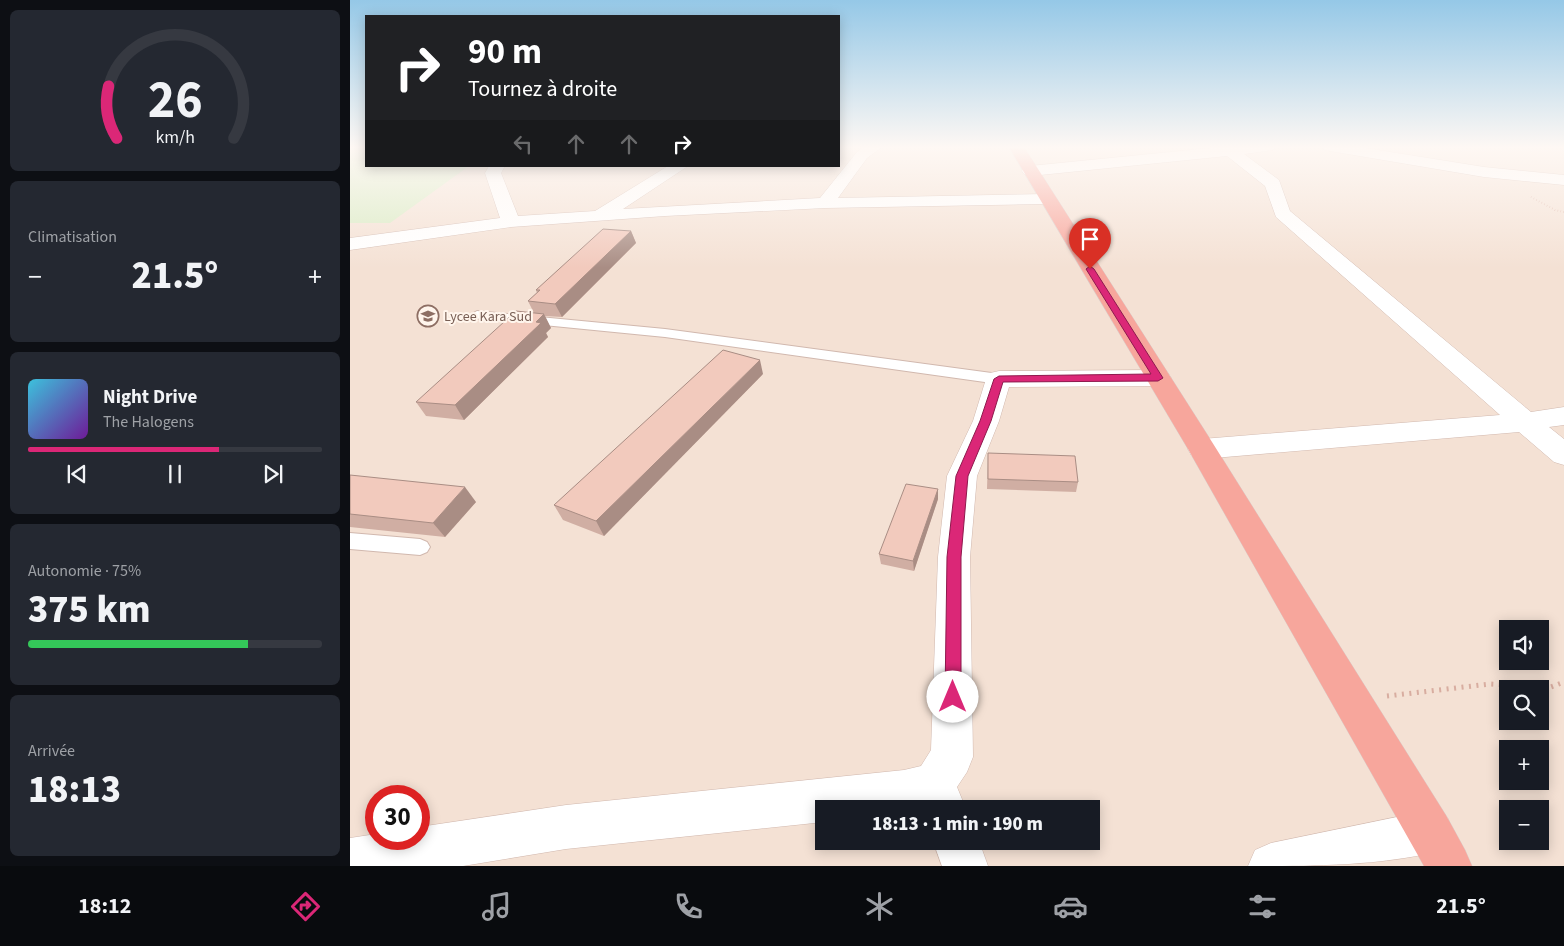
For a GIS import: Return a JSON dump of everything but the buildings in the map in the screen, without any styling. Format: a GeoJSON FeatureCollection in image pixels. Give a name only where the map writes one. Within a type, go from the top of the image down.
{"type":"FeatureCollection","features":[{"type":"Feature","properties":{"kind":"highway"},"geometry":{"type":"LineString","coordinates":[[1040,187],[1202,449],[1440,849]]}},
{"type":"Feature","properties":{"kind":"street"},"geometry":{"type":"LineString","coordinates":[[499,187],[512,222]]}},
{"type":"Feature","properties":{"kind":"street"},"geometry":{"type":"LineString","coordinates":[[599,216],[645,187]]}},
{"type":"Feature","properties":{"kind":"street"},"geometry":{"type":"LineString","coordinates":[[824,203],[836,187]]}},
{"type":"Feature","properties":{"kind":"street"},"geometry":{"type":"LineString","coordinates":[[1274,187],[1282,212],[1564,456]]}},
{"type":"Feature","properties":{"kind":"street"},"geometry":{"type":"LineString","coordinates":[[350,244],[512,222],[599,216],[824,203],[1047,199]]}},
{"type":"Feature","properties":{"kind":"street"},"geometry":{"type":"LineString","coordinates":[[350,861],[566,827],[904,792],[939,796],[952,756],[954,557],[962,476],[986,421],[999,379],[1158,378]]}},
{"type":"Feature","properties":{"kind":"street"},"geometry":{"type":"LineString","coordinates":[[1202,449],[1525,422],[1564,416]]}},
{"type":"Feature","properties":{"kind":"street"},"geometry":{"type":"LineString","coordinates":[[1271,866],[1440,849]]}},
{"type":"Feature","properties":{"kind":"street"},"geometry":{"type":"LineString","coordinates":[[959,850],[965,866]]}},
{"type":"Feature","properties":{"kind":"lane"},"geometry":{"type":"LineString","coordinates":[[477,316],[665,333],[999,379]]}},
{"type":"Feature","properties":{"kind":"lane"},"geometry":{"type":"LineString","coordinates":[[350,541],[420,547]]}},
{"type":"Feature","properties":{"kind":"path"},"geometry":{"type":"LineString","coordinates":[[1351,700],[1490,684],[1551,687],[1564,682]]}},
{"type":"Feature","properties":{"kind":"shaded area"},"geometry":{"type":"Polygon","coordinates":[[[350,187],[1564,187],[1564,866],[350,866],[350,187]]]}},
{"type":"Feature","properties":{"kind":"green space"},"geometry":{"type":"Polygon","coordinates":[[[350,187],[439,187],[390,223],[350,223],[350,187]]]}},
{"type":"Feature","properties":{"kind":"place","name":"Lycee Kara Sud"},"geometry":{"type":"Point","coordinates":[428,316]}},
{"type":"Feature","properties":{"kind":"route"},"geometry":{"type":"LineString","coordinates":[[953,697],[954,557],[962,476],[986,421],[999,379],[1158,378],[1090,269]]}}]}
